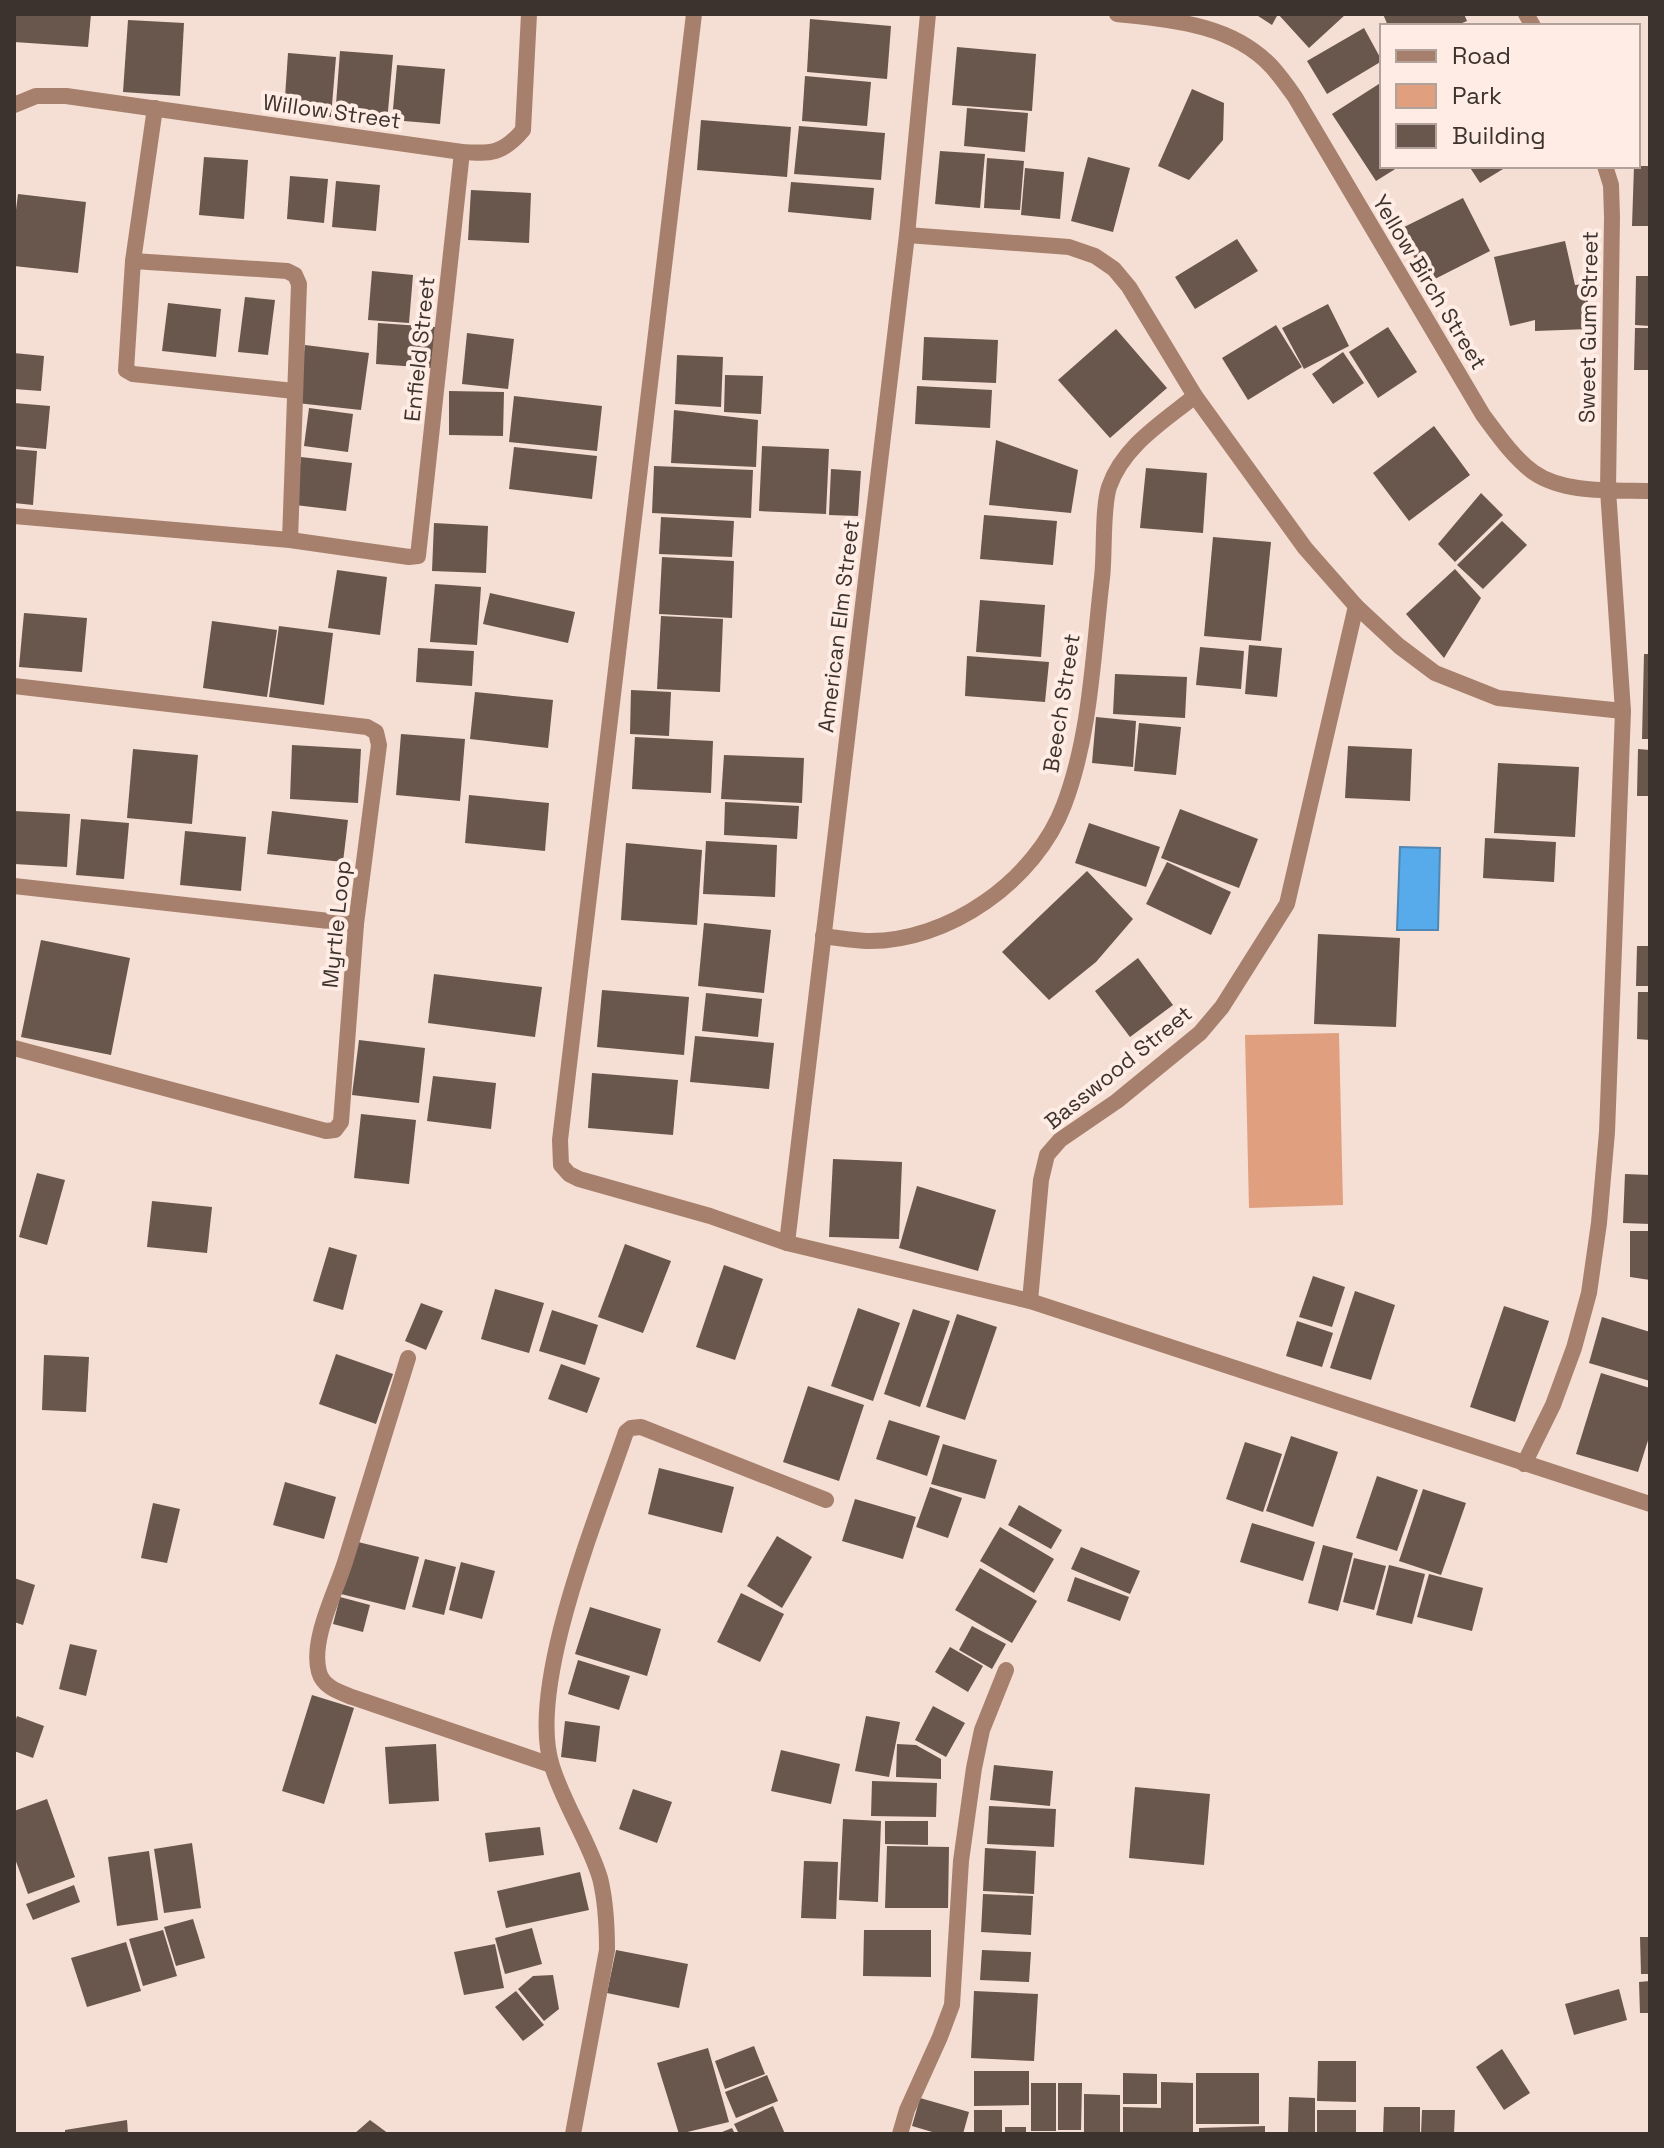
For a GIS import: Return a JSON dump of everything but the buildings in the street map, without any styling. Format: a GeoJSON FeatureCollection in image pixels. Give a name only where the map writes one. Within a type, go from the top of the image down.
{"type":"FeatureCollection","features":[{"type":"Feature","properties":{"kind":"street","name":"Willow Street"},"geometry":{"type":"LineString","coordinates":[[14,105],[49,94],[462,152],[501,150],[523,130],[529,14]]}},
{"type":"Feature","properties":{"kind":"street"},"geometry":{"type":"LineString","coordinates":[[694,14],[559,1153],[561,1165],[579,1179],[710,1216],[787,1243],[1030,1301],[1650,1504]]}},
{"type":"Feature","properties":{"kind":"street","name":"American Elm Street"},"geometry":{"type":"LineString","coordinates":[[787,1243],[907,235],[928,14]]}},
{"type":"Feature","properties":{"kind":"street","name":"Yellow Birch Street"},"geometry":{"type":"LineString","coordinates":[[1117,14],[1196,25],[1249,48],[1271,66],[1295,97],[1483,415],[1507,448],[1535,473],[1566,485],[1650,491]]}},
{"type":"Feature","properties":{"kind":"street"},"geometry":{"type":"LineString","coordinates":[[155,108],[133,261],[126,370],[133,374],[294,391]]}},
{"type":"Feature","properties":{"kind":"street","name":"Enfield Street"},"geometry":{"type":"LineString","coordinates":[[290,540],[409,557],[418,556],[421,550],[462,152]]}},
{"type":"Feature","properties":{"kind":"street","name":"Sweet Gum Street"},"geometry":{"type":"LineString","coordinates":[[1524,1464],[1553,1405],[1574,1348],[1589,1293],[1607,1132],[1623,711],[1608,490],[1612,217],[1611,185],[1606,168]]}},
{"type":"Feature","properties":{"kind":"street"},"geometry":{"type":"LineString","coordinates":[[907,235],[1069,247],[1095,256],[1114,269],[1129,287],[1195,396],[1305,548],[1356,606],[1399,646],[1435,673],[1498,698],[1623,711]]}},
{"type":"Feature","properties":{"kind":"street"},"geometry":{"type":"LineString","coordinates":[[14,516],[290,540],[299,284],[295,275],[287,271],[133,261]]}},
{"type":"Feature","properties":{"kind":"street","name":"Beech Street"},"geometry":{"type":"LineString","coordinates":[[823,936],[868,941],[904,936],[947,923],[987,902],[1023,870],[1050,837],[1065,803],[1086,709],[1103,569],[1108,489],[1120,464],[1134,446],[1195,396]]}},
{"type":"Feature","properties":{"kind":"street","name":"Basswood Street"},"geometry":{"type":"LineString","coordinates":[[1030,1301],[1041,1180],[1047,1155],[1060,1140],[1117,1101],[1200,1033],[1222,1007],[1287,904],[1356,606]]}},
{"type":"Feature","properties":{"kind":"street","name":"Myrtle Loop"},"geometry":{"type":"LineString","coordinates":[[14,686],[367,727],[376,732],[379,745],[356,924],[341,1122],[335,1130],[326,1131],[14,1048]]}},
{"type":"Feature","properties":{"kind":"street"},"geometry":{"type":"LineString","coordinates":[[14,886],[356,924]]}},
{"type":"Feature","properties":{"kind":"street"},"geometry":{"type":"LineString","coordinates":[[408,1358],[343,1571],[324,1620],[319,1673],[332,1689],[352,1697],[551,1765]]}},
{"type":"Feature","properties":{"kind":"street"},"geometry":{"type":"LineString","coordinates":[[573,2134],[607,1950],[607,1924],[599,1876],[551,1765],[546,1710],[563,1620],[626,1432],[641,1427],[826,1500]]}},
{"type":"Feature","properties":{"kind":"street"},"geometry":{"type":"LineString","coordinates":[[900,2134],[907,2110],[952,2005],[961,1861],[974,1768],[982,1730],[1006,1670]]}},
{"type":"Feature","properties":{"kind":"green space"},"geometry":{"type":"Polygon","coordinates":[[[1339,1033],[1343,1205],[1249,1208],[1245,1035],[1339,1033]]]}},
{"type":"Feature","properties":{"kind":"water"},"geometry":{"type":"Polygon","coordinates":[[[1400,847],[1440,848],[1438,930],[1397,930],[1400,847]]]}}]}
